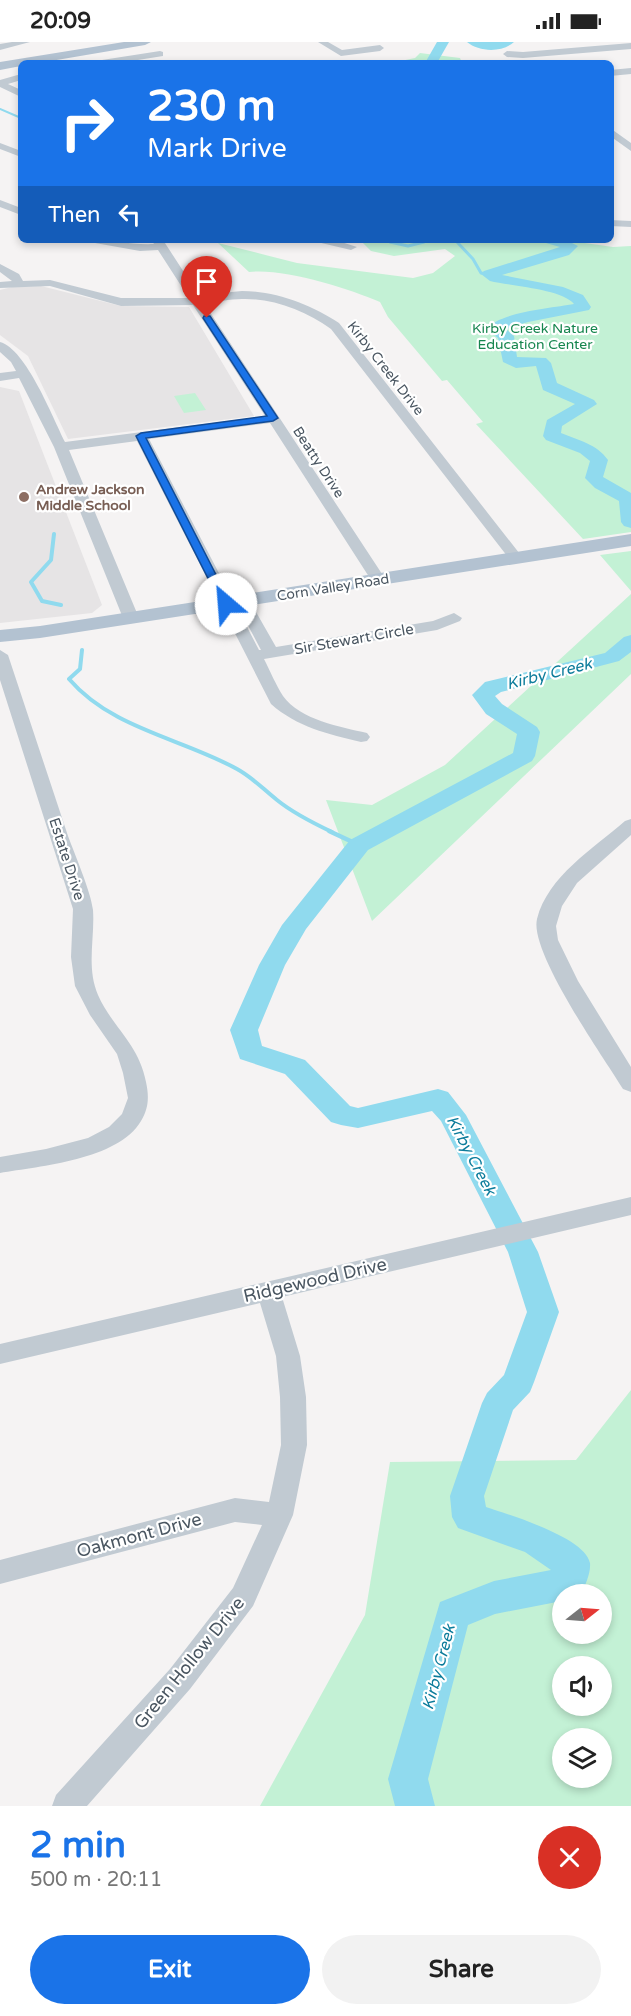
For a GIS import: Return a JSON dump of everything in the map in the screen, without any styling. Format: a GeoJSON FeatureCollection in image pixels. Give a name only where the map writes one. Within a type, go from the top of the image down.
{"type":"FeatureCollection","features":[{"type":"Feature","properties":{"kind":"main road"},"geometry":{"type":"LineString","coordinates":[[22,60],[120,42]]}},
{"type":"Feature","properties":{"kind":"main road"},"geometry":{"type":"LineString","coordinates":[[26,60],[143,42]]}},
{"type":"Feature","properties":{"kind":"main road"},"geometry":{"type":"LineString","coordinates":[[0,64],[18,61]]}},
{"type":"Feature","properties":{"kind":"main road"},"geometry":{"type":"LineString","coordinates":[[0,64],[18,61]]}},
{"type":"Feature","properties":{"kind":"main road","name":"Corn Valley Road"},"geometry":{"type":"LineString","coordinates":[[0,636],[40,632],[625,541]]}},
{"type":"Feature","properties":{"kind":"street"},"geometry":{"type":"LineString","coordinates":[[0,46],[26,42]]}},
{"type":"Feature","properties":{"kind":"street"},"geometry":{"type":"LineString","coordinates":[[143,42],[169,60]]}},
{"type":"Feature","properties":{"kind":"street"},"geometry":{"type":"LineString","coordinates":[[322,42],[341,54],[380,48]]}},
{"type":"Feature","properties":{"kind":"street"},"geometry":{"type":"LineString","coordinates":[[331,42],[348,60]]}},
{"type":"Feature","properties":{"kind":"street"},"geometry":{"type":"LineString","coordinates":[[582,42],[592,50]]}},
{"type":"Feature","properties":{"kind":"street"},"geometry":{"type":"LineString","coordinates":[[507,54],[631,46]]}},
{"type":"Feature","properties":{"kind":"street"},"geometry":{"type":"LineString","coordinates":[[121,60],[160,54]]}},
{"type":"Feature","properties":{"kind":"street"},"geometry":{"type":"LineString","coordinates":[[614,73],[631,71]]}},
{"type":"Feature","properties":{"kind":"street"},"geometry":{"type":"LineString","coordinates":[[18,78],[0,83],[18,93]]}},
{"type":"Feature","properties":{"kind":"street"},"geometry":{"type":"LineString","coordinates":[[627,140],[631,148]]}},
{"type":"Feature","properties":{"kind":"street"},"geometry":{"type":"LineString","coordinates":[[0,146],[18,153]]}},
{"type":"Feature","properties":{"kind":"street"},"geometry":{"type":"LineString","coordinates":[[0,203],[18,211]]}},
{"type":"Feature","properties":{"kind":"street"},"geometry":{"type":"LineString","coordinates":[[614,223],[631,224]]}},
{"type":"Feature","properties":{"kind":"street"},"geometry":{"type":"LineString","coordinates":[[112,243],[140,248],[159,244]]}},
{"type":"Feature","properties":{"kind":"street"},"geometry":{"type":"LineString","coordinates":[[334,243],[351,247]]}},
{"type":"Feature","properties":{"kind":"street","name":"Beatty Drive"},"geometry":{"type":"LineString","coordinates":[[159,244],[378,580]]}},
{"type":"Feature","properties":{"kind":"street"},"geometry":{"type":"LineString","coordinates":[[0,267],[15,276],[19,283]]}},
{"type":"Feature","properties":{"kind":"street","name":"Kirby Creek Drive"},"geometry":{"type":"LineString","coordinates":[[0,285],[50,283],[121,302],[196,301],[258,295],[303,307],[331,322],[516,558]]}},
{"type":"Feature","properties":{"kind":"street"},"geometry":{"type":"LineString","coordinates":[[0,346],[16,360],[61,447],[131,618]]}},
{"type":"Feature","properties":{"kind":"street"},"geometry":{"type":"LineString","coordinates":[[0,377],[24,374]]}},
{"type":"Feature","properties":{"kind":"street"},"geometry":{"type":"LineString","coordinates":[[61,447],[273,418]]}},
{"type":"Feature","properties":{"kind":"street"},"geometry":{"type":"LineString","coordinates":[[141,436],[235,602],[271,653]]}},
{"type":"Feature","properties":{"kind":"street"},"geometry":{"type":"LineString","coordinates":[[235,602],[253,656],[277,700],[289,712],[322,728],[361,737]]}},
{"type":"Feature","properties":{"kind":"street","name":"Sir Stewart Circle"},"geometry":{"type":"LineString","coordinates":[[253,656],[436,625],[454,618]]}},
{"type":"Feature","properties":{"kind":"street","name":"Estate Drive"},"geometry":{"type":"LineString","coordinates":[[0,655],[83,909],[81,946],[85,987],[90,999],[126,1049],[139,1087],[139,1107],[128,1126],[110,1139],[90,1146],[0,1166]]}},
{"type":"Feature","properties":{"kind":"street"},"geometry":{"type":"LineString","coordinates":[[631,825],[564,887],[550,910],[546,926],[548,939],[571,987],[625,1062],[631,1084]]}},
{"type":"Feature","properties":{"kind":"street","name":"Ridgewood Drive"},"geometry":{"type":"LineString","coordinates":[[0,1354],[631,1206]]}},
{"type":"Feature","properties":{"kind":"street","name":"Green Hollow Drive"},"geometry":{"type":"LineString","coordinates":[[67,1806],[180,1679],[243,1597],[280,1515],[294,1445],[293,1397],[288,1356],[268,1291]]}},
{"type":"Feature","properties":{"kind":"street","name":"Oakmont Drive"},"geometry":{"type":"LineString","coordinates":[[0,1572],[236,1510],[280,1515]]}},
{"type":"Feature","properties":{"kind":"shaded area"},"geometry":{"type":"Polygon","coordinates":[[[41,286],[121,306],[189,307],[254,416],[68,439],[28,356],[0,335],[0,290],[12,287],[41,286]]]}},
{"type":"Feature","properties":{"kind":"shaded area","name":"Andrew Jackson Middle School"},"geometry":{"type":"Polygon","coordinates":[[[0,387],[19,391],[102,605],[92,613],[0,623],[0,387]]]}},
{"type":"Feature","properties":{"kind":"green space"},"geometry":{"type":"Polygon","coordinates":[[[420,53],[460,58],[461,60],[406,60],[415,58],[420,53]]]}},
{"type":"Feature","properties":{"kind":"green space","name":"Kirby Creek Nature Education Center"},"geometry":{"type":"Polygon","coordinates":[[[218,243],[297,263],[413,278],[433,273],[455,256],[445,249],[394,256],[371,251],[363,243],[585,243],[613,247],[631,246],[631,532],[583,539],[476,424],[483,422],[447,380],[442,381],[388,317],[380,302],[333,285],[297,276],[249,272],[218,243]]]}},
{"type":"Feature","properties":{"kind":"green space"},"geometry":{"type":"Polygon","coordinates":[[[195,393],[206,410],[184,413],[174,396],[195,393]]]}},
{"type":"Feature","properties":{"kind":"green space"},"geometry":{"type":"Polygon","coordinates":[[[631,551],[631,591],[600,555],[631,551]]]}},
{"type":"Feature","properties":{"kind":"green space"},"geometry":{"type":"Polygon","coordinates":[[[631,594],[631,674],[372,921],[326,800],[372,805],[445,765],[631,594]]]}},
{"type":"Feature","properties":{"kind":"green space"},"geometry":{"type":"Polygon","coordinates":[[[631,1390],[631,1806],[260,1806],[365,1615],[390,1462],[576,1460],[631,1390]]]}},
{"type":"Feature","properties":{"kind":"waterway","name":"Kirby Creek"},"geometry":{"type":"LineString","coordinates":[[433,60],[443,42]]}},
{"type":"Feature","properties":{"kind":"waterway","name":"Kirby Creek"},"geometry":{"type":"LineString","coordinates":[[473,42],[490,46],[499,46],[508,42]]}},
{"type":"Feature","properties":{"kind":"waterway"},"geometry":{"type":"LineString","coordinates":[[0,109],[18,117]]}},
{"type":"Feature","properties":{"kind":"waterway"},"geometry":{"type":"LineString","coordinates":[[394,243],[408,246],[420,243]]}},
{"type":"Feature","properties":{"kind":"waterway"},"geometry":{"type":"LineString","coordinates":[[458,243],[473,259],[481,273],[489,274]]}},
{"type":"Feature","properties":{"kind":"waterway","name":"Kirby Creek"},"geometry":{"type":"LineString","coordinates":[[561,243],[571,246],[564,252],[489,274],[495,278],[558,290],[578,298],[583,307],[526,317],[494,329],[506,336],[509,359],[516,363],[540,361],[543,363],[549,386],[588,404],[553,424],[552,436],[586,449],[599,460],[594,478],[628,499],[631,522]]}},
{"type":"Feature","properties":{"kind":"waterway"},"geometry":{"type":"LineString","coordinates":[[54,534],[51,560],[31,582],[42,601],[61,605]]}},
{"type":"Feature","properties":{"kind":"waterway","name":"Kirby Creek"},"geometry":{"type":"LineString","coordinates":[[415,1806],[408,1779],[453,1614],[494,1598],[568,1583],[572,1564],[537,1540],[470,1517],[467,1496],[499,1403],[518,1382],[543,1312],[523,1252],[452,1115],[438,1099],[358,1118],[341,1115],[295,1067],[250,1052],[244,1030],[272,965],[295,925],[359,845],[524,756],[529,732],[494,709],[483,695],[493,687],[612,657],[631,641]]}},
{"type":"Feature","properties":{"kind":"waterway"},"geometry":{"type":"LineString","coordinates":[[82,650],[80,669],[69,679],[86,696],[126,721],[237,769],[290,809],[332,832]]}},
{"type":"Feature","properties":{"kind":"waterway"},"geometry":{"type":"LineString","coordinates":[[329,831],[359,845]]}},
{"type":"Feature","properties":{"kind":"place","name":"Andrew Jackson Middle School"},"geometry":{"type":"Point","coordinates":[24,497]}},
{"type":"Feature","properties":{"kind":"route"},"geometry":{"type":"LineString","coordinates":[[207,318],[273,418],[141,436],[226,604]]}}]}
